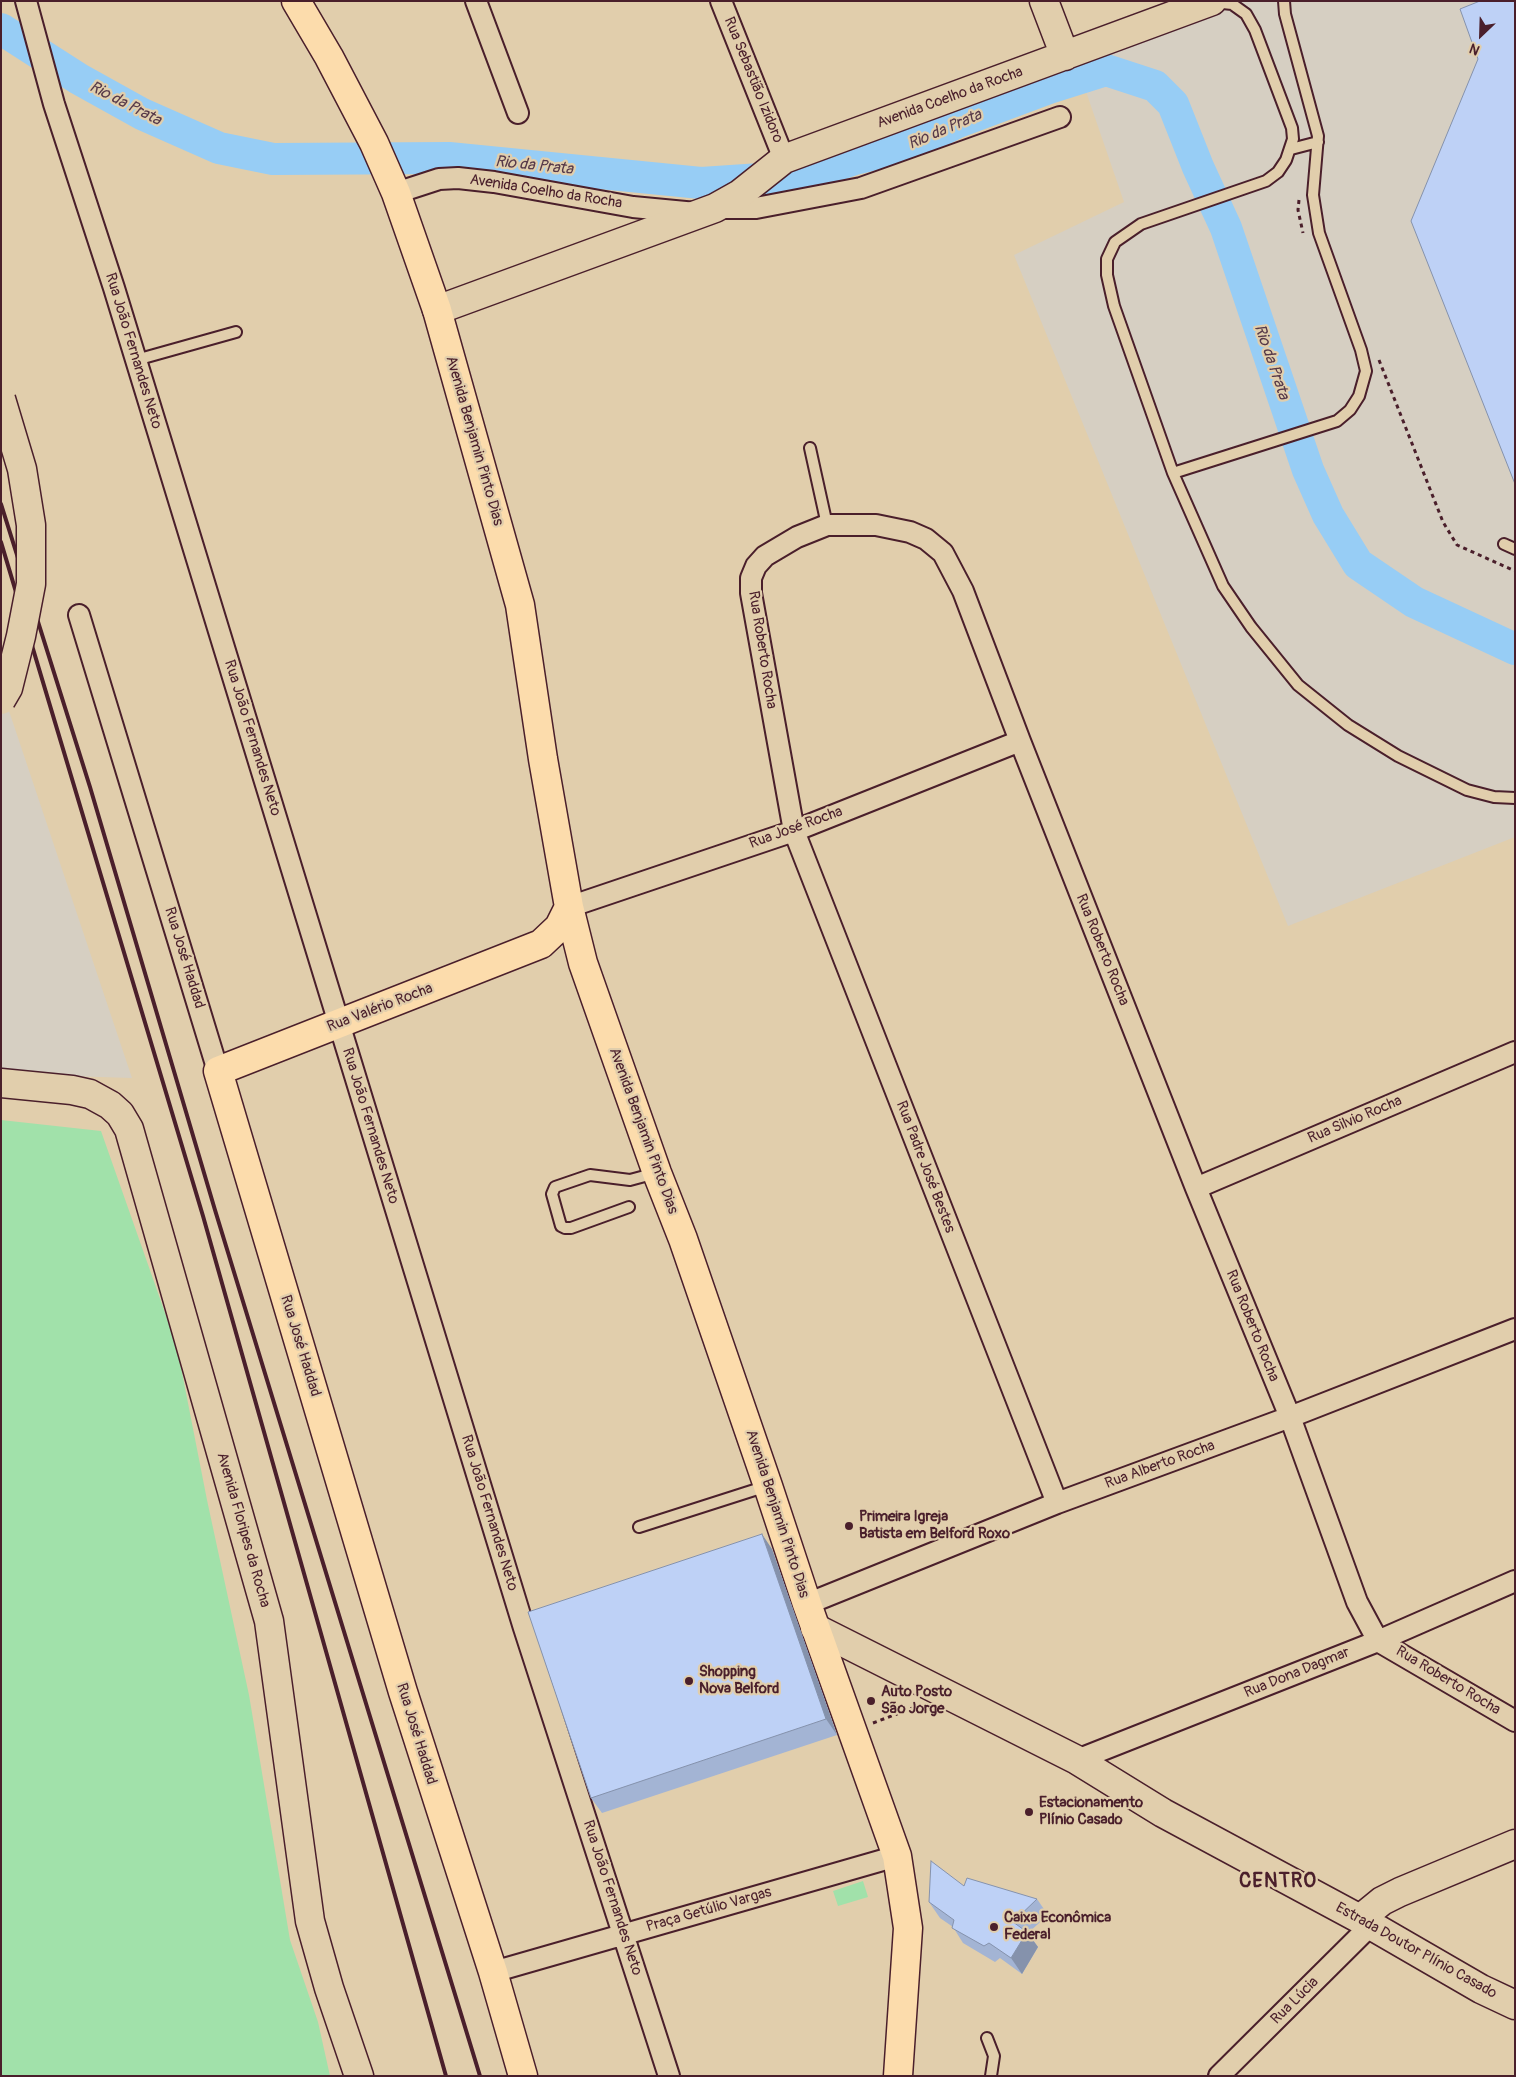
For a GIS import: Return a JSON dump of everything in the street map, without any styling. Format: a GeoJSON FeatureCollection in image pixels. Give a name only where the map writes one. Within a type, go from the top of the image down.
{"type":"FeatureCollection","features":[{"type":"Feature","properties":{"kind":"main road","name":"Avenida Benjamin Pinto Dias"},"geometry":{"type":"LineString","coordinates":[[296,1],[329,57],[374,142],[393,187],[436,310],[520,605],[569,907],[583,963],[657,1172],[683,1239],[811,1616],[897,1856],[908,1928],[898,2076]]}},
{"type":"Feature","properties":{"kind":"main road"},"geometry":{"type":"LineString","coordinates":[[542,944],[560,927],[569,907]]}},
{"type":"Feature","properties":{"kind":"main road"},"geometry":{"type":"LineString","coordinates":[[542,944],[563,949],[583,963]]}},
{"type":"Feature","properties":{"kind":"main road","name":"Rua Valério Rocha"},"geometry":{"type":"LineString","coordinates":[[218,1072],[542,944]]}},
{"type":"Feature","properties":{"kind":"main road","name":"Rua José Haddad"},"geometry":{"type":"LineString","coordinates":[[218,1072],[406,1702],[493,1972],[523,2076]]}},
{"type":"Feature","properties":{"kind":"street","name":"Rua João Fernandes Neto"},"geometry":{"type":"LineString","coordinates":[[26,1],[54,104],[136,360],[524,1628],[669,2076]]}},
{"type":"Feature","properties":{"kind":"street"},"geometry":{"type":"LineString","coordinates":[[476,1],[518,112]]}},
{"type":"Feature","properties":{"kind":"street","name":"Rua Sebastião Izidoro"},"geometry":{"type":"LineString","coordinates":[[721,1],[781,162]]}},
{"type":"Feature","properties":{"kind":"street"},"geometry":{"type":"LineString","coordinates":[[1044,1],[1065,56]]}},
{"type":"Feature","properties":{"kind":"street","name":"Avenida Coelho da Rocha"},"geometry":{"type":"LineString","coordinates":[[436,310],[706,211],[740,194],[781,162],[1208,3]]}},
{"type":"Feature","properties":{"kind":"street"},"geometry":{"type":"LineString","coordinates":[[706,211],[756,208],[861,188],[1060,117]]}},
{"type":"Feature","properties":{"kind":"street","name":"Avenida Coelho da Rocha"},"geometry":{"type":"LineString","coordinates":[[393,187],[458,178],[494,182],[634,207],[706,211]]}},
{"type":"Feature","properties":{"kind":"street"},"geometry":{"type":"LineString","coordinates":[[1,399],[22,469],[31,525],[31,584],[8,688],[1,700]]}},
{"type":"Feature","properties":{"kind":"street","name":"Rua Roberto Rocha"},"geometry":{"type":"LineString","coordinates":[[794,831],[751,593],[751,578],[756,566],[765,556],[797,537],[828,525],[876,525],[910,532],[926,539],[943,553],[963,591],[1196,1188],[1290,1417],[1357,1602],[1378,1641],[1515,1721]]}},
{"type":"Feature","properties":{"kind":"street","name":"Rua José Haddad"},"geometry":{"type":"LineString","coordinates":[[79,615],[218,1072]]}},
{"type":"Feature","properties":{"kind":"street","name":"Rua José Rocha"},"geometry":{"type":"LineString","coordinates":[[569,907],[794,831],[1020,741]]}},
{"type":"Feature","properties":{"kind":"street","name":"Rua Padre José Bestes"},"geometry":{"type":"LineString","coordinates":[[794,831],[1057,1503]]}},
{"type":"Feature","properties":{"kind":"street","name":"Rua Silvio Rocha"},"geometry":{"type":"LineString","coordinates":[[1196,1188],[1515,1052]]}},
{"type":"Feature","properties":{"kind":"street","name":"Avenida Floripes da Rocha"},"geometry":{"type":"LineString","coordinates":[[1,1083],[72,1090],[90,1094],[110,1105],[120,1114],[129,1128],[269,1621],[310,1921],[329,1988],[358,2076]]}},
{"type":"Feature","properties":{"kind":"street","name":"Rua Alberto Rocha"},"geometry":{"type":"LineString","coordinates":[[811,1616],[1057,1503],[1290,1417],[1515,1329]]}},
{"type":"Feature","properties":{"kind":"street","name":"Rua Dona Dagmar"},"geometry":{"type":"LineString","coordinates":[[1077,1760],[1378,1641],[1515,1581]]}},
{"type":"Feature","properties":{"kind":"street","name":"Estrada Doutor Plínio Casado"},"geometry":{"type":"LineString","coordinates":[[811,1616],[947,1695],[1077,1760],[1163,1813],[1365,1922],[1481,1989],[1515,2006]]}},
{"type":"Feature","properties":{"kind":"street"},"geometry":{"type":"LineString","coordinates":[[1365,1922],[1382,1900],[1515,1844]]}},
{"type":"Feature","properties":{"kind":"street","name":"Praça Getúlio Vargas"},"geometry":{"type":"LineString","coordinates":[[493,1972],[897,1856]]}},
{"type":"Feature","properties":{"kind":"street","name":"Rua Lúcia"},"geometry":{"type":"LineString","coordinates":[[1219,2076],[1365,1922]]}},
{"type":"Feature","properties":{"kind":"lane"},"geometry":{"type":"LineString","coordinates":[[1208,3],[1218,1],[1232,4],[1246,14],[1256,30],[1292,128],[1293,139],[1291,149],[1278,172],[1266,181],[1239,192],[1190,206],[1141,224],[1115,242],[1107,258],[1107,275],[1114,306],[1173,474],[1223,586],[1251,627],[1298,685],[1348,725],[1398,756],[1467,790],[1515,798]]}},
{"type":"Feature","properties":{"kind":"lane"},"geometry":{"type":"LineString","coordinates":[[1173,474],[1337,421],[1350,410],[1359,396],[1366,371],[1361,350],[1319,233],[1313,195],[1318,142],[1301,68],[1285,14],[1284,1]]}},
{"type":"Feature","properties":{"kind":"lane"},"geometry":{"type":"LineString","coordinates":[[1291,149],[1318,142]]}},
{"type":"Feature","properties":{"kind":"lane"},"geometry":{"type":"LineString","coordinates":[[136,360],[236,332]]}},
{"type":"Feature","properties":{"kind":"lane"},"geometry":{"type":"LineString","coordinates":[[810,448],[828,525]]}},
{"type":"Feature","properties":{"kind":"lane"},"geometry":{"type":"LineString","coordinates":[[1504,544],[1515,549]]}},
{"type":"Feature","properties":{"kind":"lane"},"geometry":{"type":"LineString","coordinates":[[629,1207],[571,1228],[565,1228],[561,1226],[552,1194],[555,1187],[590,1175],[630,1180],[657,1172]]}},
{"type":"Feature","properties":{"kind":"lane"},"geometry":{"type":"LineString","coordinates":[[639,1527],[768,1486]]}},
{"type":"Feature","properties":{"kind":"lane"},"geometry":{"type":"LineString","coordinates":[[987,2038],[994,2056],[991,2076]]}},
{"type":"Feature","properties":{"kind":"path"},"geometry":{"type":"LineString","coordinates":[[1376,352],[1443,522],[1457,545],[1515,571]]}},
{"type":"Feature","properties":{"kind":"path"},"geometry":{"type":"LineString","coordinates":[[851,1731],[947,1695]]}},
{"type":"Feature","properties":{"kind":"shaded area"},"geometry":{"type":"Polygon","coordinates":[[[1222,1],[1515,1],[1515,837],[1288,926],[1014,255],[1124,202],[1071,48],[1222,1]]]}},
{"type":"Feature","properties":{"kind":"shaded area"},"geometry":{"type":"Polygon","coordinates":[[[1,687],[132,1078],[1,1074],[1,687]]]}},
{"type":"Feature","properties":{"kind":"green space"},"geometry":{"type":"Polygon","coordinates":[[[1,1120],[101,1131],[177,1347],[207,1500],[249,1695],[290,1940],[318,2022],[330,2076],[1,2076],[1,1120]]]}},
{"type":"Feature","properties":{"kind":"green space"},"geometry":{"type":"Polygon","coordinates":[[[863,1881],[868,1897],[838,1906],[833,1891],[863,1881]]]}},
{"type":"Feature","properties":{"kind":"building"},"geometry":{"type":"Polygon","coordinates":[[[1480,1],[1515,1],[1515,484],[1411,221],[1478,59],[1460,9],[1480,1]]]}},
{"type":"Feature","properties":{"kind":"building","name":"Shopping Nova Belford"},"geometry":{"type":"Polygon","coordinates":[[[762,1534],[826,1719],[591,1798],[528,1612],[762,1534]]]}},
{"type":"Feature","properties":{"kind":"building","name":"Caixa Econômica Federal"},"geometry":{"type":"Polygon","coordinates":[[[931,1861],[964,1886],[967,1878],[1037,1899],[1013,1922],[1027,1932],[1011,1958],[989,1943],[984,1946],[952,1928],[954,1920],[929,1902],[931,1861]]]}},
{"type":"Feature","properties":{"kind":"waterway","name":"Rio da Prata"},"geometry":{"type":"LineString","coordinates":[[1,29],[79,79],[142,114],[219,148],[273,159],[449,158],[701,183],[806,176],[855,159],[912,145],[958,122],[1049,88],[1106,70],[1155,86],[1173,104],[1198,167],[1226,228],[1308,470],[1328,515],[1358,564],[1414,602],[1515,649]]}},
{"type":"Feature","properties":{"kind":"railway"},"geometry":{"type":"LineString","coordinates":[[1,504],[90,787],[215,1210],[480,2076]]}},
{"type":"Feature","properties":{"kind":"railway"},"geometry":{"type":"LineString","coordinates":[[1,542],[203,1216],[446,2076]]}},
{"type":"Feature","properties":{"kind":"place","name":"Primeira Igreja Batista em Belford Roxo"},"geometry":{"type":"Point","coordinates":[849,1526]}},
{"type":"Feature","properties":{"kind":"place","name":"Shopping Nova Belford"},"geometry":{"type":"Point","coordinates":[689,1681]}},
{"type":"Feature","properties":{"kind":"place","name":"Auto Posto São Jorge"},"geometry":{"type":"Point","coordinates":[871,1701]}},
{"type":"Feature","properties":{"kind":"place","name":"Estacionamento Plínio Casado"},"geometry":{"type":"Point","coordinates":[1029,1812]}},
{"type":"Feature","properties":{"kind":"place","name":"Caixa Econômica Federal"},"geometry":{"type":"Point","coordinates":[994,1927]}},
{"type":"Feature","properties":{"kind":"district","name":"CENTRO"},"geometry":{"type":"Point","coordinates":[1278,1882]}}]}
